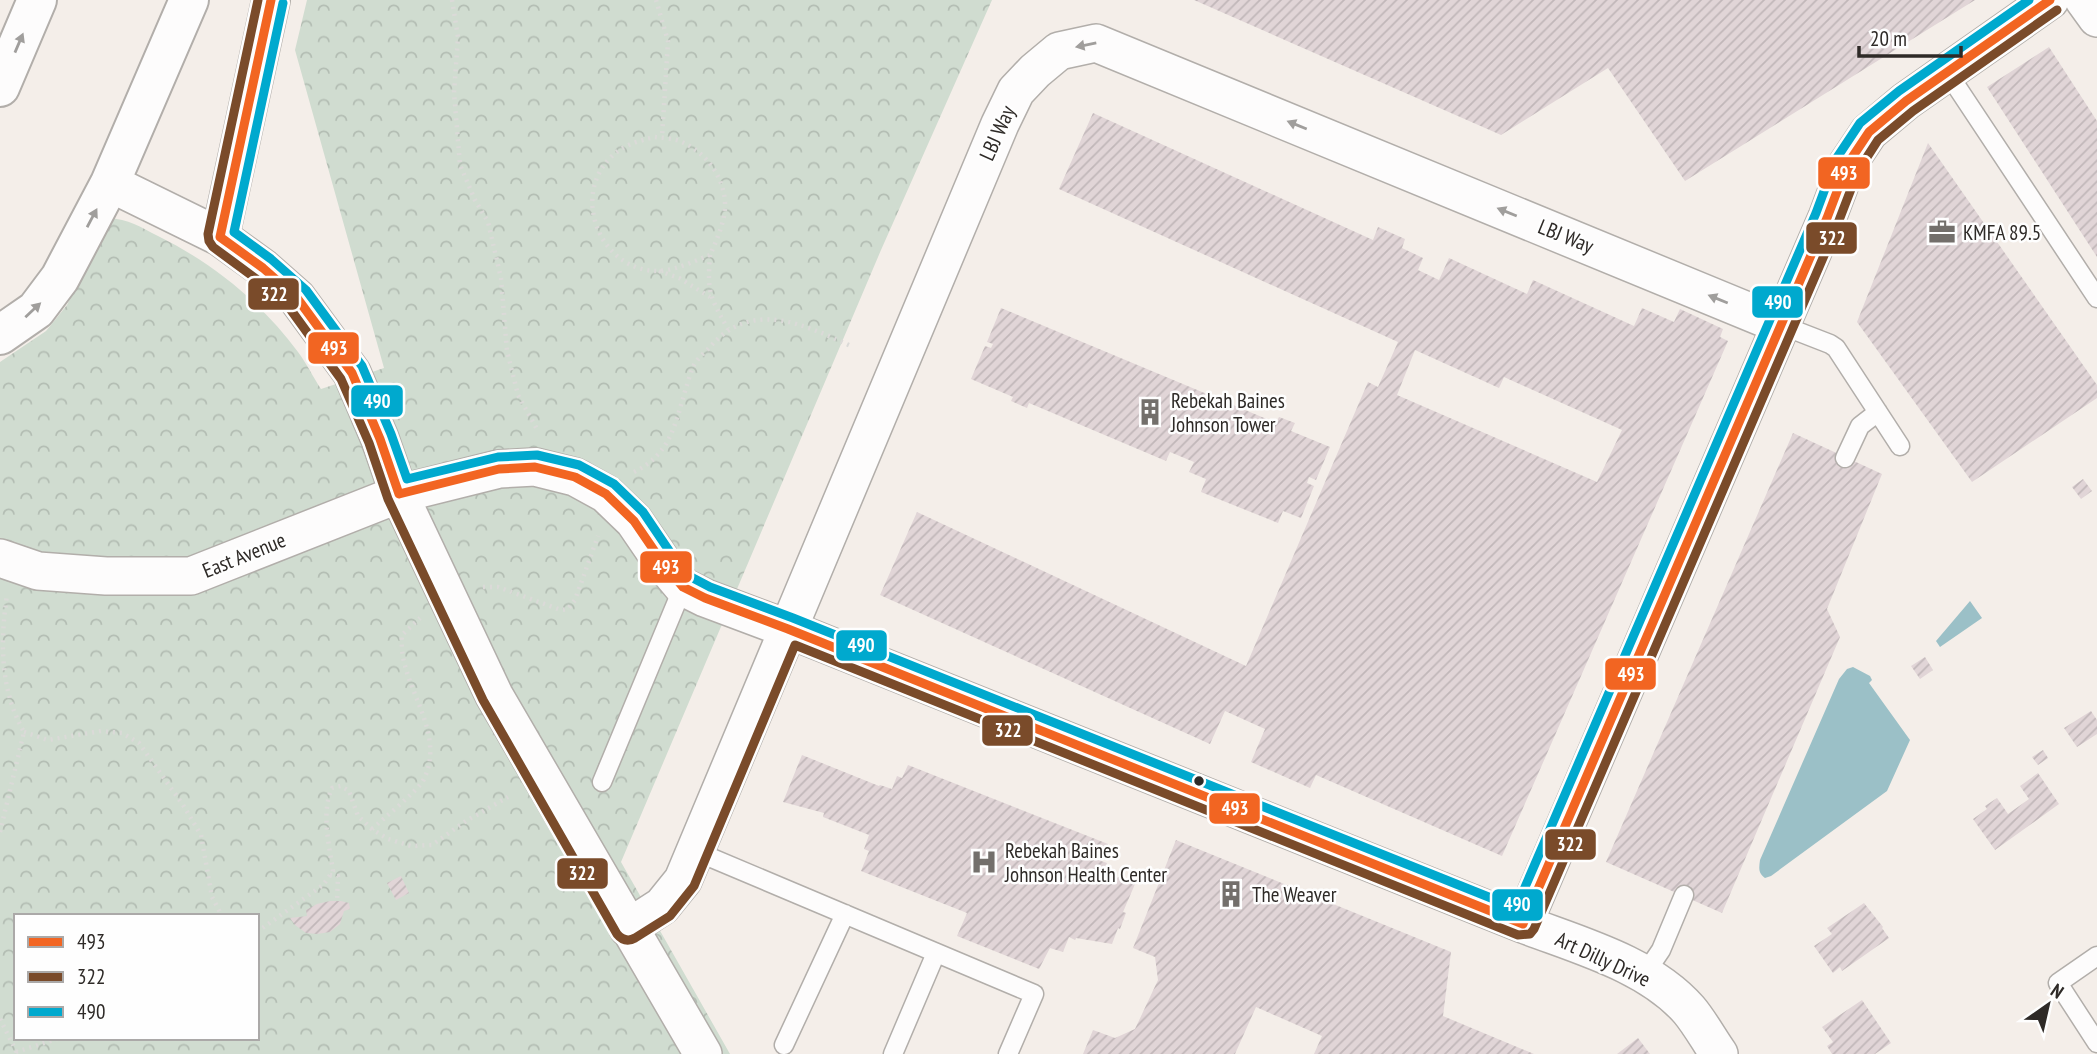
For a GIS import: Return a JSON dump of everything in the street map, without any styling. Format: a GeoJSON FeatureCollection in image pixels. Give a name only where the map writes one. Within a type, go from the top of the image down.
{"type":"FeatureCollection","features":[{"type":"Feature","properties":{"kind":"main road"},"geometry":{"type":"LineString","coordinates":[[0,87],[37,0]]}},
{"type":"Feature","properties":{"kind":"main road"},"geometry":{"type":"LineString","coordinates":[[0,335],[36,310],[60,278],[110,183],[189,0]]}},
{"type":"Feature","properties":{"kind":"street"},"geometry":{"type":"LineString","coordinates":[[220,237],[271,0]]}},
{"type":"Feature","properties":{"kind":"street"},"geometry":{"type":"LineString","coordinates":[[1523,924],[1781,325],[1847,165],[1868,132],[1906,101],[2050,0]]}},
{"type":"Feature","properties":{"kind":"street"},"geometry":{"type":"LineString","coordinates":[[2084,0],[2097,18]]}},
{"type":"Feature","properties":{"kind":"street","name":"LBJ Way"},"geometry":{"type":"LineString","coordinates":[[628,928],[662,906],[683,880],[1000,124],[1016,91],[1059,51],[1096,43],[1781,325]]}},
{"type":"Feature","properties":{"kind":"street"},"geometry":{"type":"LineString","coordinates":[[110,183],[220,237],[262,268],[297,298],[352,373],[380,439],[399,494],[494,695],[703,1054]]}},
{"type":"Feature","properties":{"kind":"street","name":"Art Dilly Drive"},"geometry":{"type":"LineString","coordinates":[[399,494],[499,469],[534,467],[575,477],[606,494],[634,521],[683,587],[1597,952],[1663,987],[1688,1009],[1719,1054]]}},
{"type":"Feature","properties":{"kind":"street","name":"East Avenue"},"geometry":{"type":"LineString","coordinates":[[0,558],[38,571],[106,576],[191,576],[399,494]]}},
{"type":"Feature","properties":{"kind":"lane"},"geometry":{"type":"LineString","coordinates":[[1947,72],[2097,298]]}},
{"type":"Feature","properties":{"kind":"lane"},"geometry":{"type":"LineString","coordinates":[[1781,325],[1836,348],[1900,446]]}},
{"type":"Feature","properties":{"kind":"lane"},"geometry":{"type":"LineString","coordinates":[[1845,458],[1860,426],[1878,412]]}},
{"type":"Feature","properties":{"kind":"lane"},"geometry":{"type":"LineString","coordinates":[[602,782],[683,587]]}},
{"type":"Feature","properties":{"kind":"lane"},"geometry":{"type":"LineString","coordinates":[[695,851],[1034,994],[1008,1054]]}},
{"type":"Feature","properties":{"kind":"lane"},"geometry":{"type":"LineString","coordinates":[[1644,975],[1661,950],[1684,895]]}},
{"type":"Feature","properties":{"kind":"lane"},"geometry":{"type":"LineString","coordinates":[[784,1045],[845,914]]}},
{"type":"Feature","properties":{"kind":"lane"},"geometry":{"type":"LineString","coordinates":[[893,1054],[936,953]]}},
{"type":"Feature","properties":{"kind":"lane"},"geometry":{"type":"LineString","coordinates":[[2097,956],[2058,983],[2097,1043]]}},
{"type":"Feature","properties":{"kind":"path"},"geometry":{"type":"LineString","coordinates":[[452,0],[458,37],[454,93],[460,165],[488,222],[501,278],[507,351],[518,395],[542,438]]}},
{"type":"Feature","properties":{"kind":"path"},"geometry":{"type":"LineString","coordinates":[[656,0],[668,41],[662,138]]}},
{"type":"Feature","properties":{"kind":"path"},"geometry":{"type":"LineString","coordinates":[[711,298],[679,278],[632,266],[611,250],[596,228],[591,202],[596,178],[610,157],[631,143],[654,137],[680,140],[703,154],[719,176],[725,202],[720,229],[710,255],[708,281],[711,298],[728,329]]}},
{"type":"Feature","properties":{"kind":"path"},"geometry":{"type":"LineString","coordinates":[[658,271],[710,255]]}},
{"type":"Feature","properties":{"kind":"path"},"geometry":{"type":"LineString","coordinates":[[634,473],[649,465],[671,438],[693,366],[728,329],[756,320],[778,319],[807,326],[853,347]]}},
{"type":"Feature","properties":{"kind":"path"},"geometry":{"type":"LineString","coordinates":[[474,592],[484,586],[498,587],[561,610],[568,609],[575,600],[599,531]]}},
{"type":"Feature","properties":{"kind":"path"},"geometry":{"type":"LineString","coordinates":[[372,830],[423,782],[429,762],[430,739],[423,713],[409,683],[400,647],[402,635],[421,618]]}},
{"type":"Feature","properties":{"kind":"path"},"geometry":{"type":"LineString","coordinates":[[0,625],[4,682],[12,712],[24,732],[48,740],[101,730],[122,733],[139,743],[201,835],[212,897],[221,914]]}},
{"type":"Feature","properties":{"kind":"path"},"geometry":{"type":"LineString","coordinates":[[0,832],[24,732]]}},
{"type":"Feature","properties":{"kind":"path"},"geometry":{"type":"LineString","coordinates":[[259,931],[323,885],[333,871],[327,826],[328,797],[332,788],[341,786],[349,791],[358,816],[372,830],[388,839],[411,846],[432,845],[466,821],[508,797]]}},
{"type":"Feature","properties":{"kind":"path"},"geometry":{"type":"LineString","coordinates":[[330,875],[338,876],[337,901]]}},
{"type":"Feature","properties":{"kind":"path"},"geometry":{"type":"LineString","coordinates":[[0,1019],[17,1053],[54,1040]]}},
{"type":"Feature","properties":{"kind":"green space"},"geometry":{"type":"Polygon","coordinates":[[[307,0],[992,0],[881,250],[621,862],[730,1054],[0,1054],[0,362],[46,331],[67,305],[108,218],[134,224],[178,247],[235,286],[284,334],[321,389],[384,368],[295,50],[307,0]]]}},
{"type":"Feature","properties":{"kind":"water"},"geometry":{"type":"Polygon","coordinates":[[[1970,601],[1982,618],[1940,647],[1936,641],[1970,601]]]}},
{"type":"Feature","properties":{"kind":"water"},"geometry":{"type":"Polygon","coordinates":[[[1853,667],[1870,676],[1872,680],[1869,683],[1910,740],[1887,791],[1765,878],[1760,872],[1760,860],[1839,679],[1847,669],[1853,667]]]}},
{"type":"Feature","properties":{"kind":"building"},"geometry":{"type":"Polygon","coordinates":[[[1194,0],[1975,0],[1685,181],[1608,68],[1501,135],[1194,0]]]}},
{"type":"Feature","properties":{"kind":"building"},"geometry":{"type":"Polygon","coordinates":[[[2049,47],[2097,121],[2097,257],[1987,87],[2049,47]]]}},
{"type":"Feature","properties":{"kind":"building"},"geometry":{"type":"Polygon","coordinates":[[[1093,113],[1373,240],[1378,227],[1405,239],[1402,248],[1423,258],[1418,270],[1439,280],[1449,258],[1527,294],[1533,280],[1634,326],[1642,308],[1674,322],[1680,309],[1723,329],[1720,337],[1728,341],[1502,856],[1316,775],[1310,788],[1251,762],[1265,729],[1225,711],[1210,744],[880,595],[917,512],[1246,666],[1368,382],[1378,387],[1398,342],[1059,189],[1093,113]],[[1415,350],[1397,395],[1597,482],[1622,430],[1504,377],[1499,388],[1415,350]]]}},
{"type":"Feature","properties":{"kind":"building","name":"KMFA 89.5"},"geometry":{"type":"Polygon","coordinates":[[[1928,143],[2097,385],[2097,398],[1972,482],[1857,322],[1928,143]]]}},
{"type":"Feature","properties":{"kind":"building","name":"Rebekah Baines Johnson Tower"},"geometry":{"type":"Polygon","coordinates":[[[1001,308],[1276,423],[1279,417],[1295,423],[1291,431],[1330,447],[1316,480],[1309,477],[1307,483],[1314,486],[1301,518],[1283,511],[1278,523],[1201,492],[1206,479],[1189,472],[1194,462],[1170,452],[1166,461],[1029,403],[1027,408],[1011,401],[1013,397],[971,379],[985,346],[991,348],[993,344],[987,342],[1001,308]]]}},
{"type":"Feature","properties":{"kind":"building"},"geometry":{"type":"Polygon","coordinates":[[[1793,433],[1882,474],[1827,609],[1840,637],[1722,913],[1606,862],[1793,433]]]}},
{"type":"Feature","properties":{"kind":"building"},"geometry":{"type":"Polygon","coordinates":[[[2083,479],[2092,491],[2081,499],[2072,487],[2083,479]]]}},
{"type":"Feature","properties":{"kind":"building"},"geometry":{"type":"Polygon","coordinates":[[[1925,657],[1933,670],[1920,679],[1911,666],[1925,657]]]}},
{"type":"Feature","properties":{"kind":"building"},"geometry":{"type":"Polygon","coordinates":[[[2091,711],[2097,720],[2097,734],[2077,747],[2064,728],[2091,711]]]}},
{"type":"Feature","properties":{"kind":"building"},"geometry":{"type":"Polygon","coordinates":[[[2043,750],[2048,758],[2038,765],[2032,757],[2043,750]]]}},
{"type":"Feature","properties":{"kind":"building","name":"Rebekah Baines Johnson Health Center"},"geometry":{"type":"Polygon","coordinates":[[[802,755],[892,789],[897,776],[902,778],[908,765],[1108,844],[1101,861],[1107,863],[1101,878],[1115,884],[1118,877],[1135,884],[1123,912],[1126,913],[1120,929],[1118,928],[1112,944],[1069,937],[1063,952],[1050,948],[1039,969],[957,936],[967,913],[861,871],[869,851],[864,849],[869,835],[823,817],[824,813],[783,802],[802,755]]]}},
{"type":"Feature","properties":{"kind":"building"},"geometry":{"type":"Polygon","coordinates":[[[2038,773],[2059,804],[1995,850],[1973,819],[1997,798],[2008,814],[2029,799],[2020,786],[2038,773]]]}},
{"type":"Feature","properties":{"kind":"building","name":"The Weaver"},"geometry":{"type":"Polygon","coordinates":[[[1176,840],[1451,952],[1443,1016],[1534,1054],[1314,1054],[1322,1036],[1256,1007],[1235,1054],[1083,1054],[1093,1030],[1115,1038],[1135,1029],[1158,980],[1155,957],[1133,948],[1176,840]]]}},
{"type":"Feature","properties":{"kind":"building"},"geometry":{"type":"Polygon","coordinates":[[[401,876],[409,893],[396,900],[387,883],[401,876]]]}},
{"type":"Feature","properties":{"kind":"building"},"geometry":{"type":"Polygon","coordinates":[[[330,901],[349,903],[350,909],[344,911],[340,924],[330,932],[306,933],[290,918],[307,916],[306,910],[330,901]]]}},
{"type":"Feature","properties":{"kind":"building"},"geometry":{"type":"Polygon","coordinates":[[[1864,903],[1889,938],[1842,971],[1840,967],[1833,973],[1814,946],[1832,934],[1827,928],[1864,903]]]}},
{"type":"Feature","properties":{"kind":"building"},"geometry":{"type":"Polygon","coordinates":[[[1862,1000],[1891,1043],[1875,1054],[1832,1054],[1827,1046],[1833,1042],[1822,1027],[1862,1000]]]}},
{"type":"Feature","properties":{"kind":"building"},"geometry":{"type":"Polygon","coordinates":[[[1638,1038],[1650,1054],[1617,1054],[1638,1038]]]}},
{"type":"Feature","properties":{"kind":"transit line","name":"322"},"geometry":{"type":"LineString","coordinates":[[258,0],[208,234],[209,241],[288,306],[341,379],[369,443],[388,499],[483,700],[617,934],[628,940],[670,916],[694,886],[795,645],[1518,935],[1530,934],[1838,223],[1858,171],[1878,140],[1913,111],[2057,10]]}},
{"type":"Feature","properties":{"kind":"transit line","name":"493"},"geometry":{"type":"LineString","coordinates":[[220,237],[271,0]]}},
{"type":"Feature","properties":{"kind":"transit line","name":"490"},"geometry":{"type":"LineString","coordinates":[[283,3],[234,232],[271,259],[306,290],[362,366],[407,479],[498,457],[537,455],[579,465],[614,484],[643,512],[672,555],[691,577],[710,587],[1516,908],[1816,213],[1836,159],[1860,123],[1899,91],[2029,0]]}},
{"type":"Feature","properties":{"kind":"transit line","name":"493"},"geometry":{"type":"LineString","coordinates":[[1523,924],[1827,218],[1847,165],[1869,132],[1906,101],[2050,0]]}},
{"type":"Feature","properties":{"kind":"transit line","name":"493"},"geometry":{"type":"LineString","coordinates":[[220,237],[263,268],[297,298],[352,373],[380,439],[399,494]]}},
{"type":"Feature","properties":{"kind":"transit line","name":"493"},"geometry":{"type":"LineString","coordinates":[[399,494],[499,469],[535,467],[575,477],[606,494],[634,521],[683,587],[705,598],[1523,924]]}},
{"type":"Feature","properties":{"kind":"place","name":"KMFA 89.5"},"geometry":{"type":"Point","coordinates":[1942,232]}},
{"type":"Feature","properties":{"kind":"place","name":"Rebekah Baines Johnson Tower"},"geometry":{"type":"Point","coordinates":[1150,412]}},
{"type":"Feature","properties":{"kind":"place","name":"Rebekah Baines Johnson Health Center"},"geometry":{"type":"Point","coordinates":[984,862]}},
{"type":"Feature","properties":{"kind":"place","name":"The Weaver"},"geometry":{"type":"Point","coordinates":[1231,894]}}]}
